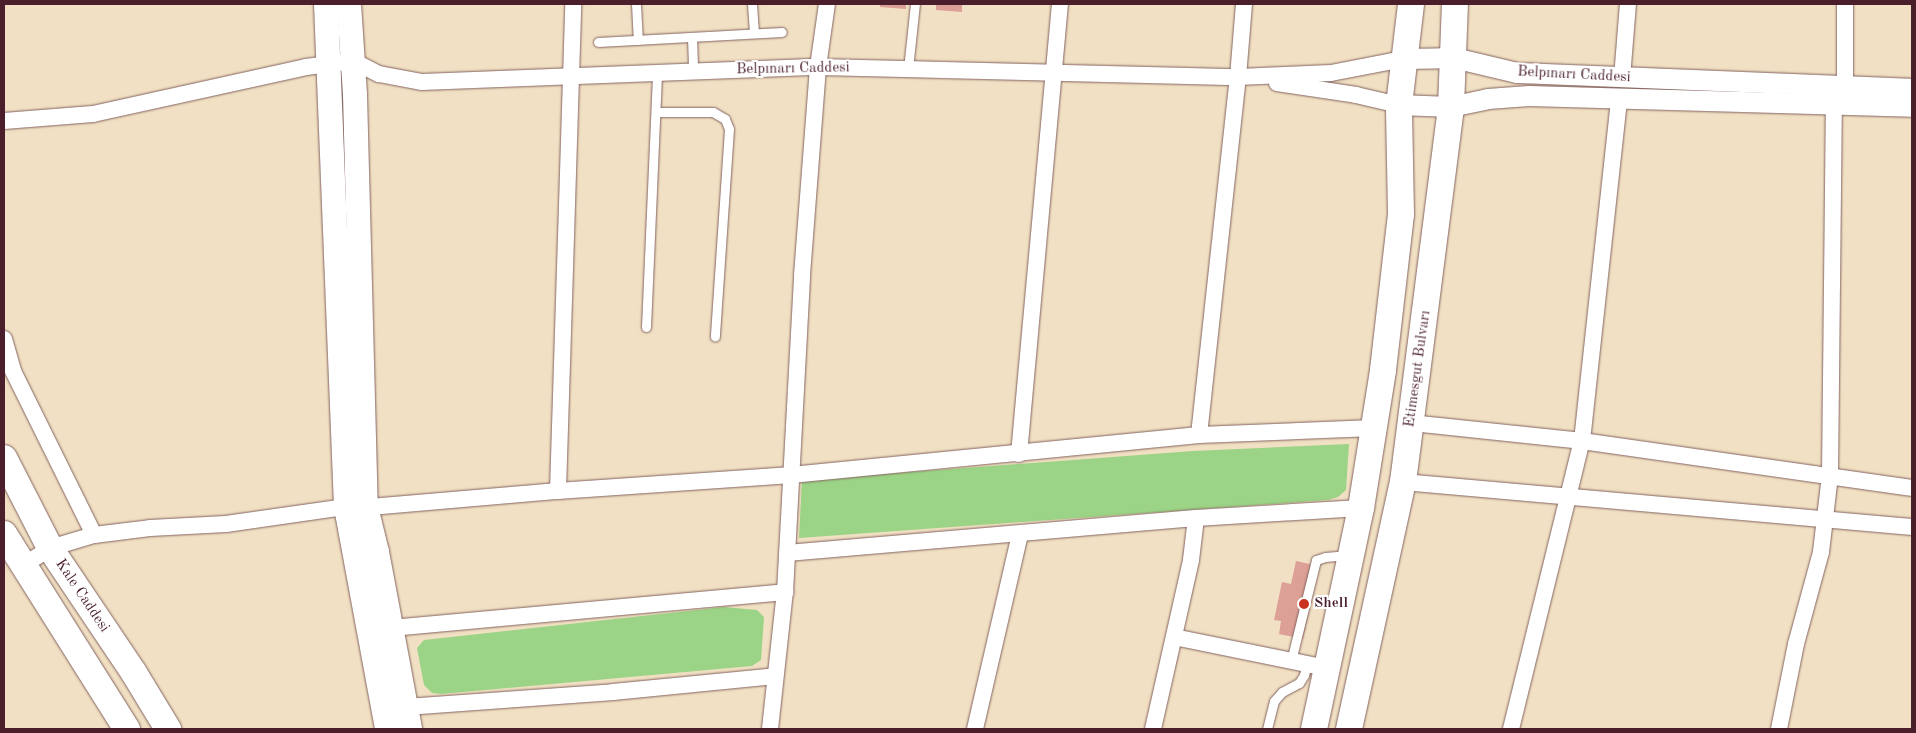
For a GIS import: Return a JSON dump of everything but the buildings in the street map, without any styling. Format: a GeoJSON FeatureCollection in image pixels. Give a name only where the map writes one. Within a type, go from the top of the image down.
{"type":"FeatureCollection","features":[{"type":"Feature","properties":{"kind":"main road"},"geometry":{"type":"LineString","coordinates":[[326,4],[328,63],[356,507],[387,729]]}},
{"type":"Feature","properties":{"kind":"main road"},"geometry":{"type":"LineString","coordinates":[[349,4],[353,60],[356,507],[377,552],[408,718]]}},
{"type":"Feature","properties":{"kind":"main road"},"geometry":{"type":"LineString","coordinates":[[1314,729],[1308,664],[1352,555],[1383,370],[1400,214],[1399,105],[1411,4]]}},
{"type":"Feature","properties":{"kind":"main road","name":"Etimesgut Bulvarı"},"geometry":{"type":"LineString","coordinates":[[1350,729],[1403,482],[1451,107],[1455,4]]}},
{"type":"Feature","properties":{"kind":"main road","name":"Kale Caddesi"},"geometry":{"type":"LineString","coordinates":[[4,458],[50,548],[134,673],[168,729]]}},
{"type":"Feature","properties":{"kind":"main road"},"geometry":{"type":"LineString","coordinates":[[4,534],[127,729]]}},
{"type":"Feature","properties":{"kind":"street"},"geometry":{"type":"LineString","coordinates":[[558,491],[573,4]]}},
{"type":"Feature","properties":{"kind":"street"},"geometry":{"type":"LineString","coordinates":[[770,729],[787,553],[802,275],[818,67],[827,4]]}},
{"type":"Feature","properties":{"kind":"street"},"geometry":{"type":"LineString","coordinates":[[1019,454],[1060,4]]}},
{"type":"Feature","properties":{"kind":"street"},"geometry":{"type":"LineString","coordinates":[[1198,434],[1238,78],[1244,4]]}},
{"type":"Feature","properties":{"kind":"street"},"geometry":{"type":"LineString","coordinates":[[1622,78],[1628,4]]}},
{"type":"Feature","properties":{"kind":"street"},"geometry":{"type":"LineString","coordinates":[[1845,4],[1846,87]]}},
{"type":"Feature","properties":{"kind":"street","name":"Belpınarı Caddesi"},"geometry":{"type":"LineString","coordinates":[[353,60],[379,74],[422,82],[818,67],[1238,78],[1331,73],[1403,59],[1454,58],[1517,73],[1912,89]]}},
{"type":"Feature","properties":{"kind":"street"},"geometry":{"type":"LineString","coordinates":[[4,121],[74,116],[120,110],[222,85],[328,63],[353,60]]}},
{"type":"Feature","properties":{"kind":"street","name":"Belpınarı Caddesi"},"geometry":{"type":"LineString","coordinates":[[1238,78],[1356,94],[1399,105],[1451,107],[1488,99],[1529,96],[1834,103],[1912,107]]}},
{"type":"Feature","properties":{"kind":"street"},"geometry":{"type":"LineString","coordinates":[[1511,729],[1582,441],[1619,99]]}},
{"type":"Feature","properties":{"kind":"street"},"geometry":{"type":"LineString","coordinates":[[1779,729],[1796,644],[1819,561],[1830,475],[1834,103]]}},
{"type":"Feature","properties":{"kind":"street"},"geometry":{"type":"LineString","coordinates":[[4,339],[13,370],[94,535]]}},
{"type":"Feature","properties":{"kind":"street"},"geometry":{"type":"LineString","coordinates":[[1411,423],[1582,441],[1912,488]]}},
{"type":"Feature","properties":{"kind":"street"},"geometry":{"type":"LineString","coordinates":[[24,565],[50,548],[94,535],[150,528],[226,524],[356,507],[791,475],[1019,454],[1198,434],[1374,428]]}},
{"type":"Feature","properties":{"kind":"street"},"geometry":{"type":"LineString","coordinates":[[1403,482],[1912,527]]}},
{"type":"Feature","properties":{"kind":"street"},"geometry":{"type":"LineString","coordinates":[[787,553],[1196,518],[1361,508]]}},
{"type":"Feature","properties":{"kind":"street"},"geometry":{"type":"LineString","coordinates":[[1153,729],[1191,560],[1196,518]]}},
{"type":"Feature","properties":{"kind":"street"},"geometry":{"type":"LineString","coordinates":[[975,729],[1020,534]]}},
{"type":"Feature","properties":{"kind":"street"},"geometry":{"type":"LineString","coordinates":[[391,628],[784,592]]}},
{"type":"Feature","properties":{"kind":"street"},"geometry":{"type":"LineString","coordinates":[[1174,638],[1308,664]]}},
{"type":"Feature","properties":{"kind":"street"},"geometry":{"type":"LineString","coordinates":[[408,718],[613,692],[775,676]]}},
{"type":"Feature","properties":{"kind":"lane"},"geometry":{"type":"LineString","coordinates":[[636,4],[638,40]]}},
{"type":"Feature","properties":{"kind":"lane"},"geometry":{"type":"LineString","coordinates":[[752,4],[754,33]]}},
{"type":"Feature","properties":{"kind":"lane"},"geometry":{"type":"LineString","coordinates":[[908,69],[915,4]]}},
{"type":"Feature","properties":{"kind":"lane"},"geometry":{"type":"LineString","coordinates":[[598,42],[782,32]]}},
{"type":"Feature","properties":{"kind":"lane"},"geometry":{"type":"LineString","coordinates":[[692,36],[693,72]]}},
{"type":"Feature","properties":{"kind":"lane"},"geometry":{"type":"LineString","coordinates":[[646,328],[657,73]]}},
{"type":"Feature","properties":{"kind":"lane"},"geometry":{"type":"LineString","coordinates":[[656,112],[713,112],[725,119],[729,128],[715,337]]}},
{"type":"Feature","properties":{"kind":"lane"},"geometry":{"type":"LineString","coordinates":[[1267,729],[1274,701],[1282,692],[1299,683],[1308,664],[1316,560],[1325,556],[1352,555]]}},
{"type":"Feature","properties":{"kind":"green space"},"geometry":{"type":"Polygon","coordinates":[[[1349,444],[1346,490],[1338,497],[1328,500],[799,538],[802,480],[1193,451],[1349,444]]]}},
{"type":"Feature","properties":{"kind":"green space"},"geometry":{"type":"Polygon","coordinates":[[[724,607],[757,610],[764,617],[761,660],[752,666],[441,694],[432,693],[424,685],[417,648],[424,640],[724,607]]]}},
{"type":"Feature","properties":{"kind":"place","name":"Shell"},"geometry":{"type":"Point","coordinates":[1304,604]}}]}
